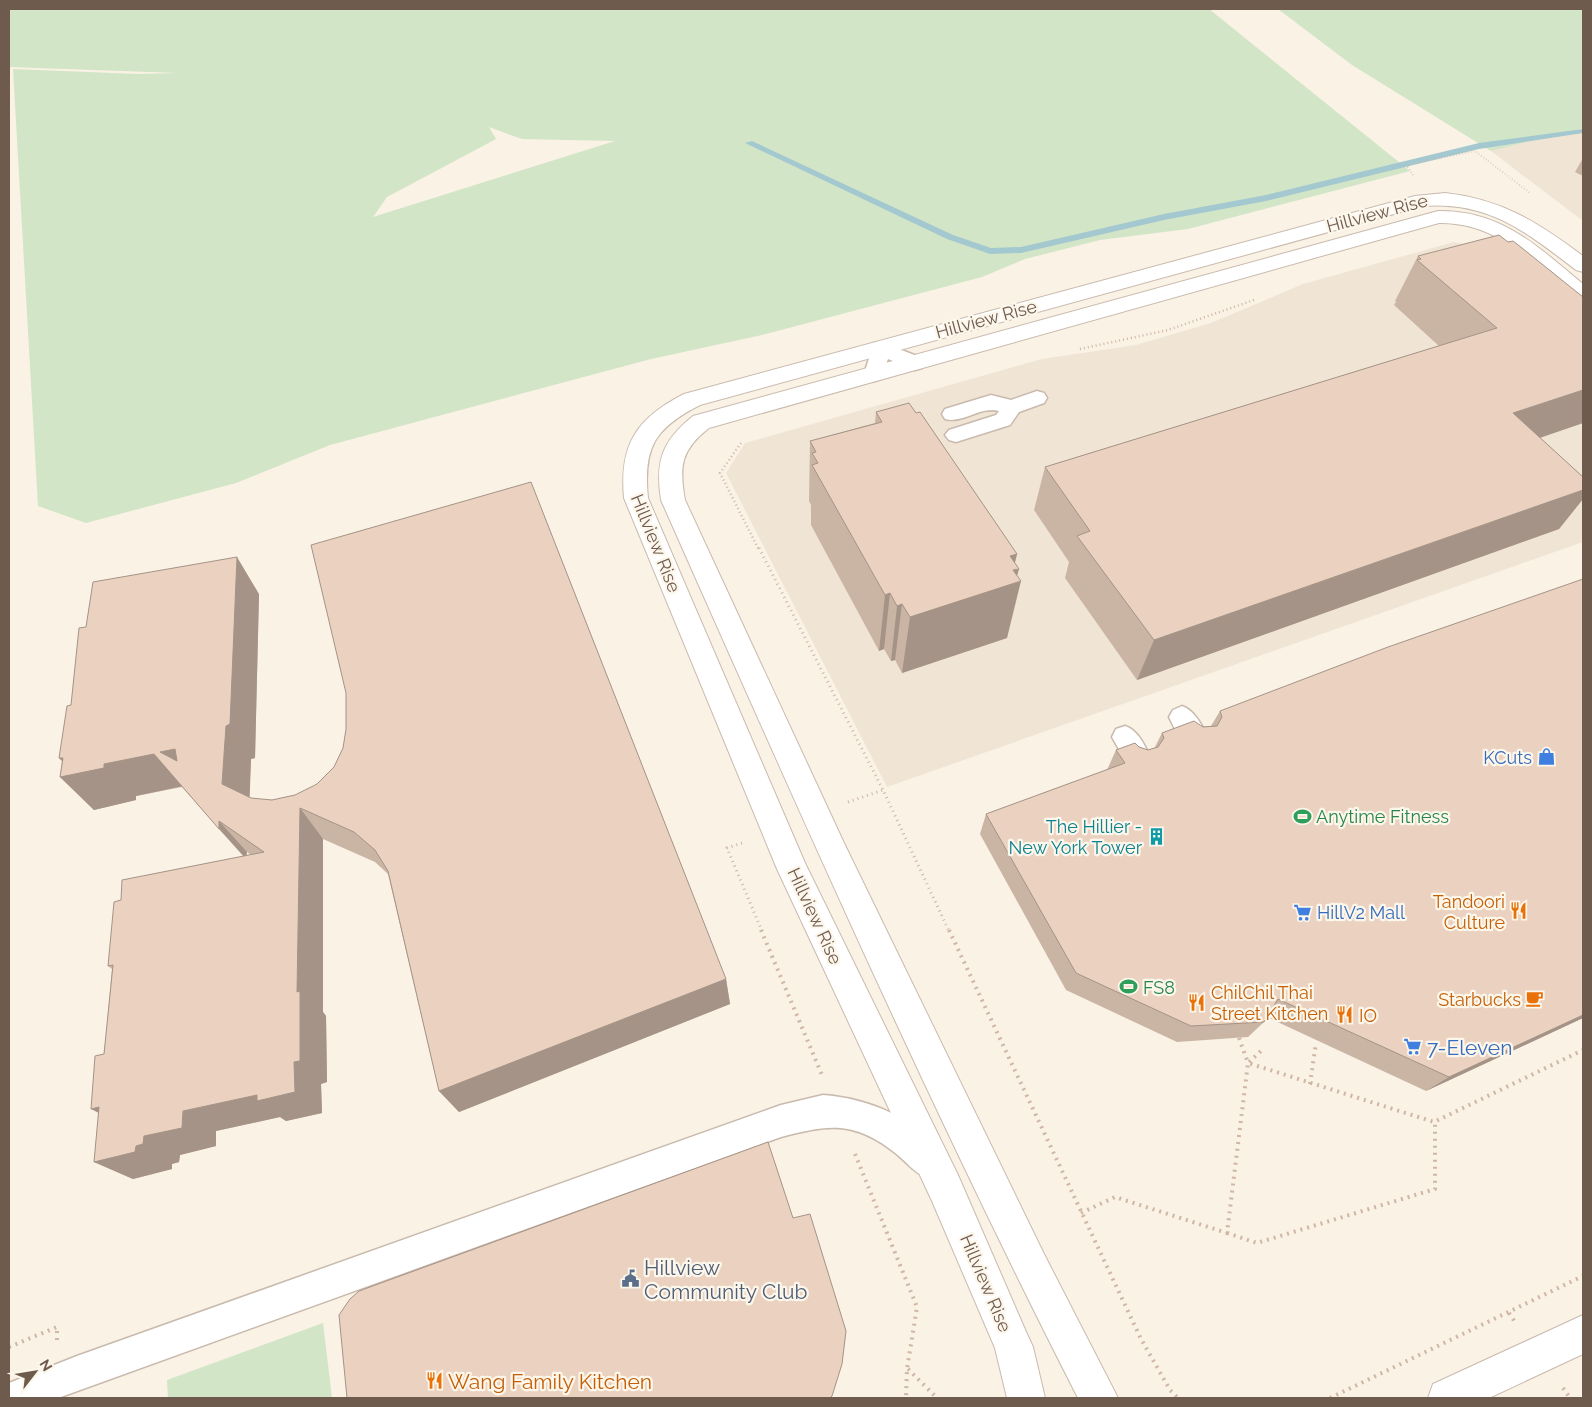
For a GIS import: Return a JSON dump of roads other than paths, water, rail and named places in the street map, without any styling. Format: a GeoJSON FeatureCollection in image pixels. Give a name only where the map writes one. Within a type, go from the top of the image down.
{"type":"FeatureCollection","features":[{"type":"Feature","properties":{"kind":"street","name":"Hillview Rise"},"geometry":{"type":"LineString","coordinates":[[1099,1398],[1032,1267],[833,852],[672,500],[669,462],[686,433],[701,422],[877,361],[1422,200],[1439,197],[1474,202],[1504,213],[1534,228],[1583,266]]}},
{"type":"Feature","properties":{"kind":"street","name":"Hillview Rise"},"geometry":{"type":"LineString","coordinates":[[1026,1398],[1014,1347],[945,1188],[792,869],[636,498],[632,478],[634,460],[639,444],[658,421],[679,405],[692,399],[877,361],[914,363],[1449,216],[1462,216],[1496,228],[1583,294]]}},
{"type":"Feature","properties":{"kind":"street"},"geometry":{"type":"LineString","coordinates":[[1447,1398],[1583,1334]]}},
{"type":"Feature","properties":{"kind":"lane"},"geometry":{"type":"LineString","coordinates":[[952,414],[991,402],[1012,407],[1037,398]]}},
{"type":"Feature","properties":{"kind":"lane"},"geometry":{"type":"LineString","coordinates":[[956,435],[1003,420],[1012,407]]}},
{"type":"Feature","properties":{"kind":"lane"},"geometry":{"type":"LineString","coordinates":[[1182,717],[1195,738]]}},
{"type":"Feature","properties":{"kind":"lane"},"geometry":{"type":"LineString","coordinates":[[1125,737],[1138,759]]}},
{"type":"Feature","properties":{"kind":"lane"},"geometry":{"type":"LineString","coordinates":[[15,1398],[77,1373],[781,1121],[822,1111],[856,1116],[891,1130],[922,1155],[945,1188]]}},
{"type":"Feature","properties":{"kind":"waterway"},"geometry":{"type":"LineString","coordinates":[[749,143],[950,237],[990,251],[1021,250],[1164,217],[1266,198],[1479,146],[1583,131]]}},
{"type":"Feature","properties":{"kind":"place","name":"KCuts"},"geometry":{"type":"Point","coordinates":[1546,757]}},
{"type":"Feature","properties":{"kind":"place","name":"Anytime Fitness"},"geometry":{"type":"Point","coordinates":[1302,816]}},
{"type":"Feature","properties":{"kind":"place","name":"The Hillier - New York Tower"},"geometry":{"type":"Point","coordinates":[1156,836]}},
{"type":"Feature","properties":{"kind":"place","name":"Tandoori Culture"},"geometry":{"type":"Point","coordinates":[1519,911]}},
{"type":"Feature","properties":{"kind":"place","name":"HillV2 Mall"},"geometry":{"type":"Point","coordinates":[1303,912]}},
{"type":"Feature","properties":{"kind":"place","name":"FS8"},"geometry":{"type":"Point","coordinates":[1129,987]}},
{"type":"Feature","properties":{"kind":"place","name":"Starbucks"},"geometry":{"type":"Point","coordinates":[1535,999]}},
{"type":"Feature","properties":{"kind":"place","name":"ChilChil Thai Street Kitchen"},"geometry":{"type":"Point","coordinates":[1197,1002]}},
{"type":"Feature","properties":{"kind":"place","name":"IO"},"geometry":{"type":"Point","coordinates":[1345,1015]}},
{"type":"Feature","properties":{"kind":"place","name":"7-Eleven"},"geometry":{"type":"Point","coordinates":[1413,1047]}},
{"type":"Feature","properties":{"kind":"place","name":"Hillview Community Club"},"geometry":{"type":"Point","coordinates":[630,1279]}},
{"type":"Feature","properties":{"kind":"place","name":"Wang Family Kitchen"},"geometry":{"type":"Point","coordinates":[434,1381]}}]}
